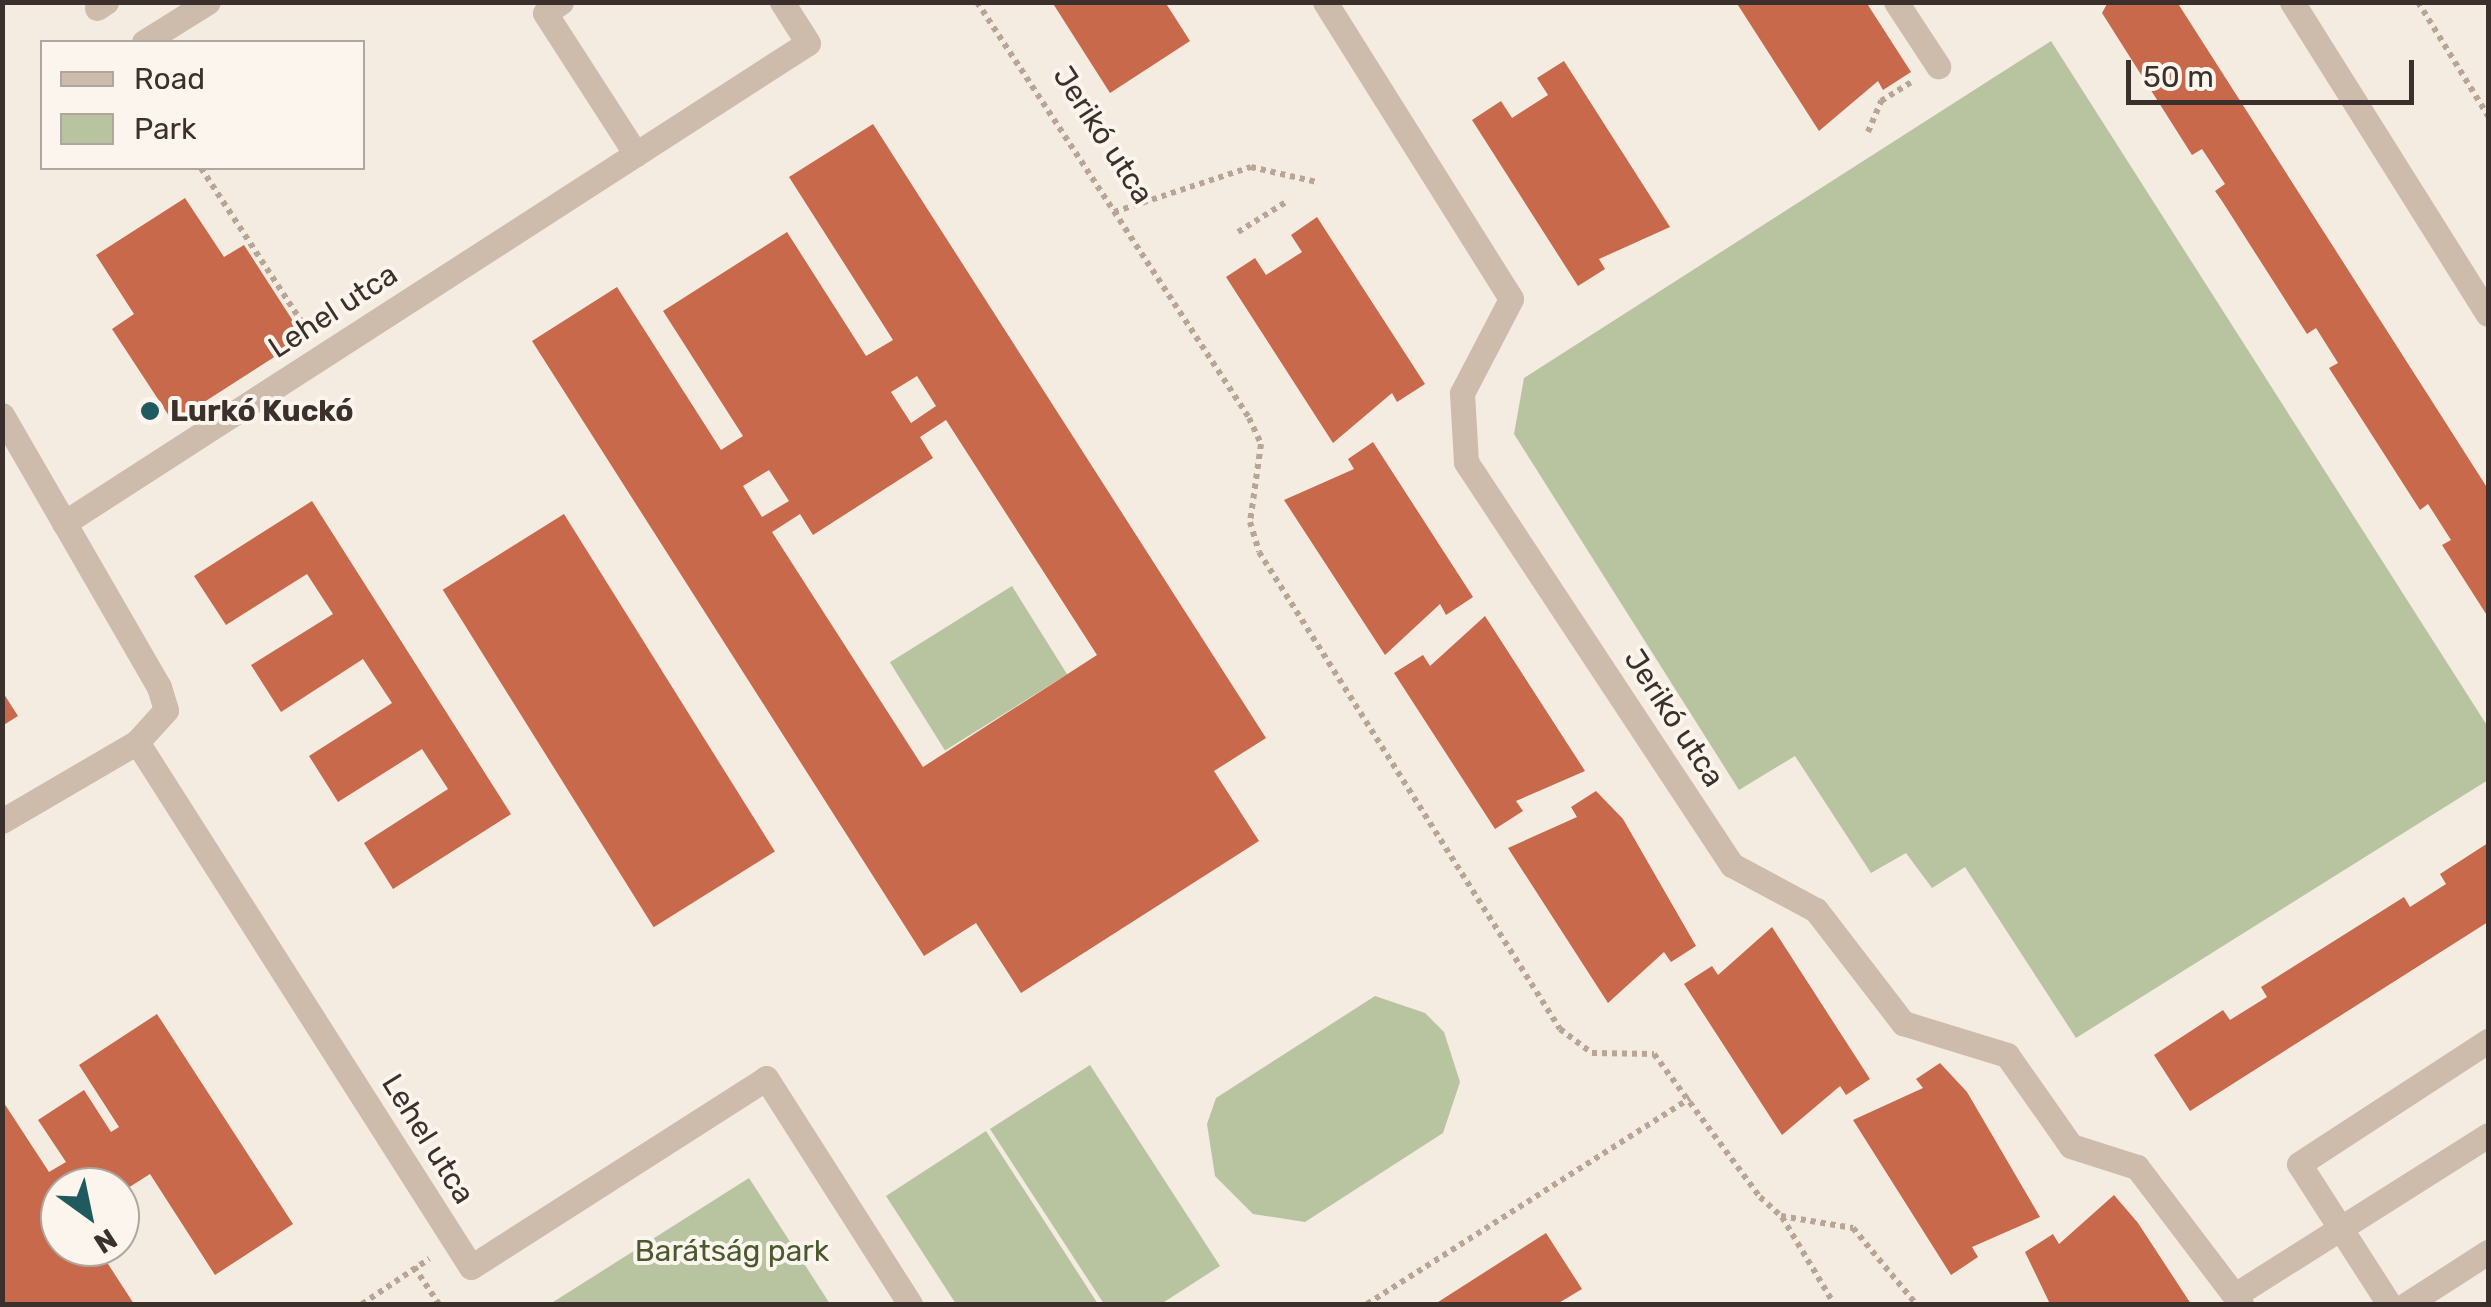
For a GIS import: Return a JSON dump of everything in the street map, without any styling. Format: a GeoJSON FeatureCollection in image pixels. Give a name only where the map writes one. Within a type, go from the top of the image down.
{"type":"FeatureCollection","features":[{"type":"Feature","properties":{"kind":"street"},"geometry":{"type":"LineString","coordinates":[[147,40],[208,2]]}},
{"type":"Feature","properties":{"kind":"street"},"geometry":{"type":"LineString","coordinates":[[561,2],[545,12],[636,154]]}},
{"type":"Feature","properties":{"kind":"street","name":"Lehel utca"},"geometry":{"type":"LineString","coordinates":[[64,523],[808,43],[782,2]]}},
{"type":"Feature","properties":{"kind":"street","name":"Jerikó utca"},"geometry":{"type":"LineString","coordinates":[[1326,2],[1511,299],[1462,393],[1466,462],[1732,864],[1816,910],[1903,1023],[2006,1055],[2071,1146],[2137,1167],[2238,1300]]}},
{"type":"Feature","properties":{"kind":"street"},"geometry":{"type":"LineString","coordinates":[[1896,2],[1938,66]]}},
{"type":"Feature","properties":{"kind":"street"},"geometry":{"type":"LineString","coordinates":[[2292,2],[2488,314]]}},
{"type":"Feature","properties":{"kind":"street"},"geometry":{"type":"LineString","coordinates":[[2,415],[159,687],[166,710],[137,742],[2,820]]}},
{"type":"Feature","properties":{"kind":"street","name":"Lehel utca"},"geometry":{"type":"LineString","coordinates":[[137,742],[471,1267],[766,1078],[910,1304]]}},
{"type":"Feature","properties":{"kind":"street"},"geometry":{"type":"LineString","coordinates":[[2388,1304],[2300,1164],[2488,1041]]}},
{"type":"Feature","properties":{"kind":"street"},"geometry":{"type":"LineString","coordinates":[[2238,1300],[2340,1229],[2488,1135]]}},
{"type":"Feature","properties":{"kind":"street"},"geometry":{"type":"LineString","coordinates":[[2407,1304],[2488,1252]]}},
{"type":"Feature","properties":{"kind":"path","name":"Jerikó utca"},"geometry":{"type":"LineString","coordinates":[[977,2],[1255,432],[1250,522],[1259,552],[1560,1029],[1592,1053],[1654,1054],[1781,1216],[1834,1304]]}},
{"type":"Feature","properties":{"kind":"path"},"geometry":{"type":"LineString","coordinates":[[2418,2],[2488,116]]}},
{"type":"Feature","properties":{"kind":"path"},"geometry":{"type":"LineString","coordinates":[[1868,132],[1881,101],[1908,84]]}},
{"type":"Feature","properties":{"kind":"path"},"geometry":{"type":"LineString","coordinates":[[1114,212],[1250,167],[1317,182]]}},
{"type":"Feature","properties":{"kind":"path"},"geometry":{"type":"LineString","coordinates":[[202,170],[324,355]]}},
{"type":"Feature","properties":{"kind":"path"},"geometry":{"type":"LineString","coordinates":[[1238,232],[1286,202]]}},
{"type":"Feature","properties":{"kind":"path"},"geometry":{"type":"LineString","coordinates":[[1367,1304],[1690,1098]]}},
{"type":"Feature","properties":{"kind":"path"},"geometry":{"type":"LineString","coordinates":[[1781,1216],[1852,1228],[1916,1304]]}},
{"type":"Feature","properties":{"kind":"path"},"geometry":{"type":"LineString","coordinates":[[362,1304],[455,1242]]}},
{"type":"Feature","properties":{"kind":"path"},"geometry":{"type":"LineString","coordinates":[[414,1267],[439,1304]]}},
{"type":"Feature","properties":{"kind":"green space"},"geometry":{"type":"Polygon","coordinates":[[[2051,41],[2488,727],[2488,780],[2076,1038],[1965,867],[1932,888],[1906,853],[1871,873],[1795,756],[1739,790],[1514,434],[1524,378],[2051,41]]]}},
{"type":"Feature","properties":{"kind":"green space"},"geometry":{"type":"Polygon","coordinates":[[[1012,586],[1067,674],[945,751],[890,662],[1012,586]]]}},
{"type":"Feature","properties":{"kind":"green space"},"geometry":{"type":"Polygon","coordinates":[[[1375,996],[1425,1013],[1444,1032],[1460,1082],[1443,1133],[1305,1222],[1253,1214],[1215,1176],[1207,1124],[1216,1098],[1375,996]]]}},
{"type":"Feature","properties":{"kind":"green space"},"geometry":{"type":"Polygon","coordinates":[[[1090,1065],[1220,1266],[1161,1304],[1104,1304],[990,1129],[1090,1065]]]}},
{"type":"Feature","properties":{"kind":"green space"},"geometry":{"type":"Polygon","coordinates":[[[986,1131],[1098,1304],[956,1304],[886,1196],[986,1131]]]}},
{"type":"Feature","properties":{"kind":"green space","name":"Barátság park"},"geometry":{"type":"Polygon","coordinates":[[[749,1178],[830,1304],[550,1304],[749,1178]]]}},
{"type":"Feature","properties":{"kind":"building"},"geometry":{"type":"Polygon","coordinates":[[[1052,2],[1165,2],[1190,41],[1110,93],[1052,2]]]}},
{"type":"Feature","properties":{"kind":"building"},"geometry":{"type":"Polygon","coordinates":[[[1736,2],[1866,2],[1911,72],[1883,90],[1878,81],[1819,131],[1736,2]]]}},
{"type":"Feature","properties":{"kind":"building"},"geometry":{"type":"Polygon","coordinates":[[[2108,2],[2177,2],[2488,489],[2488,617],[2442,545],[2451,540],[2428,504],[2420,510],[2329,368],[2338,363],[2316,328],[2307,334],[2215,191],[2225,184],[2202,149],[2192,155],[2102,13],[2108,2]]]}},
{"type":"Feature","properties":{"kind":"building"},"geometry":{"type":"Polygon","coordinates":[[[1564,61],[1670,227],[1599,259],[1605,269],[1578,286],[1472,120],[1501,101],[1512,118],[1548,95],[1537,78],[1564,61]]]}},
{"type":"Feature","properties":{"kind":"building"},"geometry":{"type":"Polygon","coordinates":[[[873,124],[1266,738],[1214,771],[1259,841],[1021,993],[976,923],[924,956],[532,341],[617,287],[721,450],[743,436],[663,311],[787,232],[866,356],[893,340],[789,177],[873,124]],[[917,376],[891,392],[911,423],[936,406],[917,376]],[[946,420],[920,437],[933,458],[813,535],[800,514],[772,532],[923,767],[1097,655],[946,420]],[[769,470],[743,486],[762,517],[789,501],[769,470]]]}},
{"type":"Feature","properties":{"kind":"building"},"geometry":{"type":"Polygon","coordinates":[[[185,198],[224,257],[244,245],[304,338],[173,422],[112,329],[134,314],[96,255],[185,198]]]}},
{"type":"Feature","properties":{"kind":"building"},"geometry":{"type":"Polygon","coordinates":[[[1317,217],[1425,384],[1397,402],[1392,393],[1333,443],[1226,277],[1255,258],[1266,275],[1302,252],[1291,235],[1317,217]]]}},
{"type":"Feature","properties":{"kind":"building"},"geometry":{"type":"Polygon","coordinates":[[[1373,442],[1473,597],[1446,615],[1440,604],[1385,655],[1284,500],[1354,469],[1348,459],[1373,442]]]}},
{"type":"Feature","properties":{"kind":"building"},"geometry":{"type":"Polygon","coordinates":[[[312,501],[511,814],[393,889],[364,843],[448,789],[422,749],[338,802],[309,756],[392,703],[363,659],[281,712],[251,665],[333,614],[307,574],[226,625],[194,576],[312,501]]]}},
{"type":"Feature","properties":{"kind":"building"},"geometry":{"type":"Polygon","coordinates":[[[564,514],[775,852],[654,927],[443,590],[564,514]]]}},
{"type":"Feature","properties":{"kind":"building"},"geometry":{"type":"Polygon","coordinates":[[[1485,616],[1585,771],[1516,801],[1523,811],[1495,829],[1394,673],[1423,655],[1430,666],[1485,616]]]}},
{"type":"Feature","properties":{"kind":"building"},"geometry":{"type":"Polygon","coordinates":[[[2,691],[18,716],[2,726],[2,691]]]}},
{"type":"Feature","properties":{"kind":"building"},"geometry":{"type":"Polygon","coordinates":[[[1596,791],[1623,819],[1696,946],[1671,962],[1664,952],[1608,1003],[1508,848],[1577,817],[1571,807],[1596,791]]]}},
{"type":"Feature","properties":{"kind":"building"},"geometry":{"type":"Polygon","coordinates":[[[2488,843],[2488,922],[2190,1111],[2154,1055],[2223,1010],[2230,1020],[2267,997],[2261,987],[2404,897],[2410,907],[2446,884],[2440,874],[2488,843]]]}},
{"type":"Feature","properties":{"kind":"building"},"geometry":{"type":"Polygon","coordinates":[[[1772,927],[1870,1079],[1846,1095],[1840,1086],[1782,1135],[1684,984],[1712,966],[1718,975],[1772,927]]]}},
{"type":"Feature","properties":{"kind":"building"},"geometry":{"type":"Polygon","coordinates":[[[157,1014],[293,1224],[215,1275],[150,1174],[140,1180],[140,1167],[58,1167],[66,1162],[38,1120],[84,1090],[111,1132],[119,1127],[79,1065],[157,1014]]]}},
{"type":"Feature","properties":{"kind":"building"},"geometry":{"type":"Polygon","coordinates":[[[1940,1063],[1967,1092],[2040,1217],[1972,1247],[1978,1257],[1951,1275],[1853,1120],[1923,1088],[1916,1079],[1940,1063]]]}},
{"type":"Feature","properties":{"kind":"building"},"geometry":{"type":"Polygon","coordinates":[[[2,1100],[46,1167],[40,1167],[40,1267],[110,1267],[134,1304],[2,1304],[2,1100]]]}},
{"type":"Feature","properties":{"kind":"building"},"geometry":{"type":"Polygon","coordinates":[[[2114,1195],[2138,1223],[2191,1304],[2050,1304],[2025,1252],[2053,1234],[2059,1244],[2114,1195]]]}},
{"type":"Feature","properties":{"kind":"building"},"geometry":{"type":"Polygon","coordinates":[[[1546,1233],[1582,1289],[1557,1304],[1435,1304],[1546,1233]]]}},
{"type":"Feature","properties":{"kind":"place","name":"Lurkó Kuckó"},"geometry":{"type":"Point","coordinates":[150,411]}}]}
